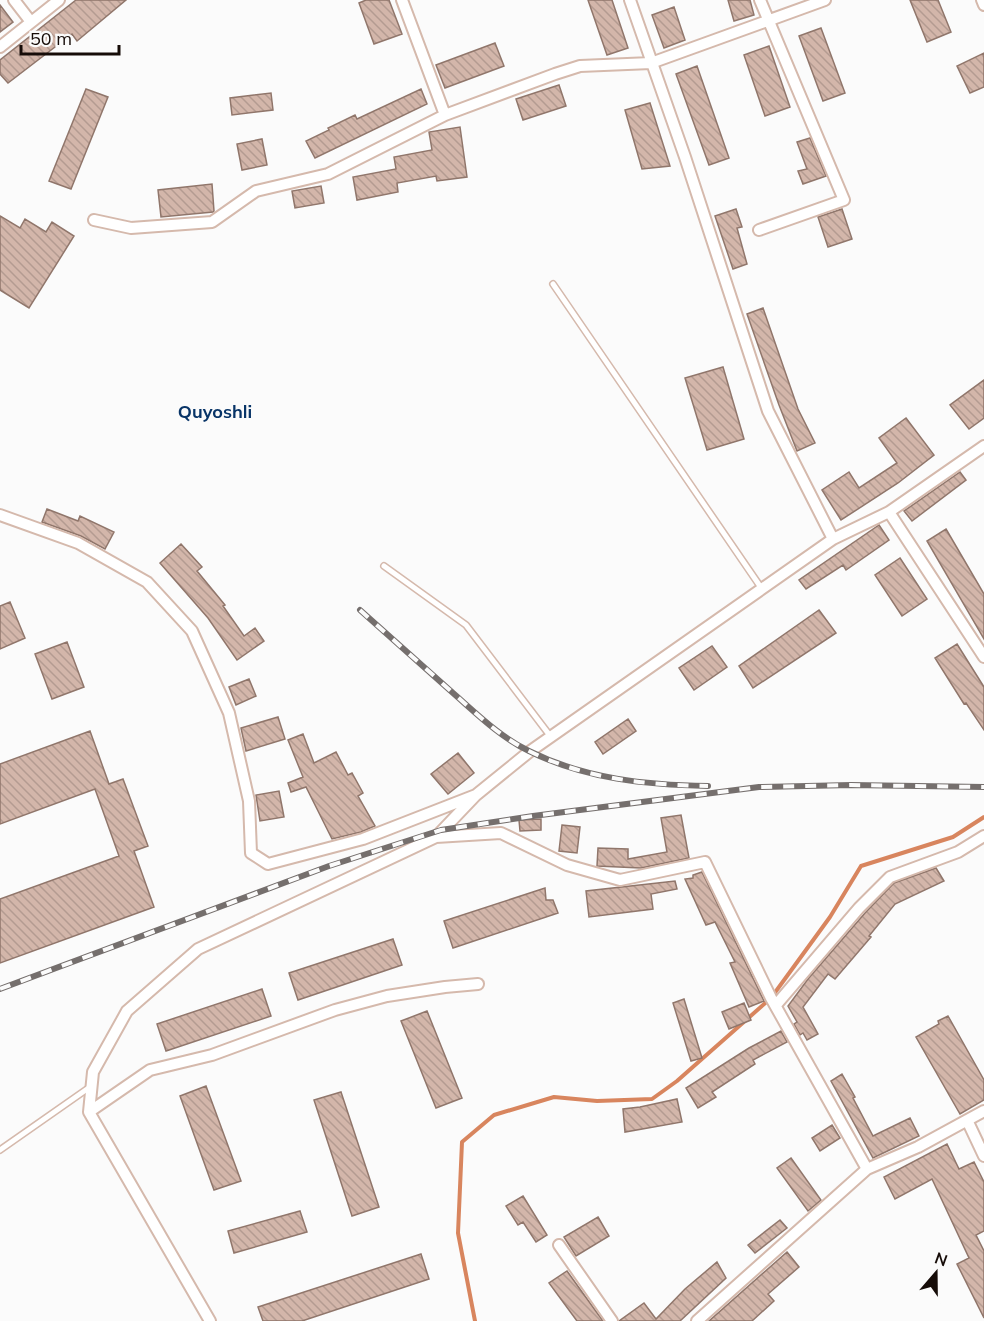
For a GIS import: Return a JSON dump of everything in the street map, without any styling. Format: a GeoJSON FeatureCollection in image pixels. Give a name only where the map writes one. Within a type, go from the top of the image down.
{"type":"FeatureCollection","features":[{"type":"Feature","properties":{"kind":"street"},"geometry":{"type":"LineString","coordinates":[[14,0],[31,22]]}},
{"type":"Feature","properties":{"kind":"street"},"geometry":{"type":"LineString","coordinates":[[0,47],[59,0]]}},
{"type":"Feature","properties":{"kind":"street"},"geometry":{"type":"LineString","coordinates":[[402,0],[445,115]]}},
{"type":"Feature","properties":{"kind":"street"},"geometry":{"type":"LineString","coordinates":[[630,0],[685,157],[768,411],[833,539]]}},
{"type":"Feature","properties":{"kind":"street"},"geometry":{"type":"LineString","coordinates":[[759,230],[844,200],[760,0]]}},
{"type":"Feature","properties":{"kind":"street"},"geometry":{"type":"LineString","coordinates":[[94,220],[131,228],[212,222],[256,191],[328,174],[445,115],[580,66],[651,63],[825,0]]}},
{"type":"Feature","properties":{"kind":"street"},"geometry":{"type":"LineString","coordinates":[[982,0],[984,5]]}},
{"type":"Feature","properties":{"kind":"street"},"geometry":{"type":"LineString","coordinates":[[210,1321],[89,1112],[93,1072],[127,1011],[198,949],[435,837],[476,795],[529,752],[833,539],[889,512],[984,446]]}},
{"type":"Feature","properties":{"kind":"street"},"geometry":{"type":"LineString","coordinates":[[889,512],[984,657]]}},
{"type":"Feature","properties":{"kind":"street"},"geometry":{"type":"LineString","coordinates":[[0,515],[78,543],[147,582],[192,631],[229,713],[249,801],[251,853],[268,864],[363,838],[476,795]]}},
{"type":"Feature","properties":{"kind":"street"},"geometry":{"type":"LineString","coordinates":[[435,837],[501,833],[567,865],[620,879],[705,862],[776,1005],[867,1169]]}},
{"type":"Feature","properties":{"kind":"street"},"geometry":{"type":"LineString","coordinates":[[776,1005],[859,908],[890,878],[958,852],[984,836]]}},
{"type":"Feature","properties":{"kind":"street"},"geometry":{"type":"LineString","coordinates":[[89,1112],[150,1070],[212,1054],[284,1028],[387,996],[478,984]]}},
{"type":"Feature","properties":{"kind":"street"},"geometry":{"type":"LineString","coordinates":[[697,1321],[867,1169],[918,1147],[984,1111]]}},
{"type":"Feature","properties":{"kind":"street"},"geometry":{"type":"LineString","coordinates":[[967,1120],[984,1156]]}},
{"type":"Feature","properties":{"kind":"street"},"geometry":{"type":"LineString","coordinates":[[559,1245],[612,1321]]}},
{"type":"Feature","properties":{"kind":"lane"},"geometry":{"type":"LineString","coordinates":[[554,284],[762,589]]}},
{"type":"Feature","properties":{"kind":"lane"},"geometry":{"type":"LineString","coordinates":[[384,566],[466,625],[551,737]]}},
{"type":"Feature","properties":{"kind":"lane"},"geometry":{"type":"LineString","coordinates":[[0,1150],[91,1086]]}},
{"type":"Feature","properties":{"kind":"building"},"geometry":{"type":"Polygon","coordinates":[[[76,0],[126,0],[77,41],[72,34],[8,83],[0,74],[0,60],[76,0]]]}},
{"type":"Feature","properties":{"kind":"building"},"geometry":{"type":"Polygon","coordinates":[[[366,0],[389,0],[402,34],[374,44],[359,3],[366,0]]]}},
{"type":"Feature","properties":{"kind":"building"},"geometry":{"type":"Polygon","coordinates":[[[588,0],[612,0],[628,48],[607,55],[588,0]]]}},
{"type":"Feature","properties":{"kind":"building"},"geometry":{"type":"Polygon","coordinates":[[[728,0],[750,0],[754,15],[734,21],[728,0]]]}},
{"type":"Feature","properties":{"kind":"building"},"geometry":{"type":"Polygon","coordinates":[[[910,0],[938,0],[951,32],[927,42],[910,0]]]}},
{"type":"Feature","properties":{"kind":"building"},"geometry":{"type":"Polygon","coordinates":[[[0,5],[13,22],[0,32],[0,5]]]}},
{"type":"Feature","properties":{"kind":"building"},"geometry":{"type":"Polygon","coordinates":[[[674,7],[685,40],[664,48],[652,15],[674,7]]]}},
{"type":"Feature","properties":{"kind":"building"},"geometry":{"type":"Polygon","coordinates":[[[821,28],[845,93],[823,101],[799,36],[821,28]]]}},
{"type":"Feature","properties":{"kind":"building"},"geometry":{"type":"Polygon","coordinates":[[[495,43],[504,66],[445,88],[436,65],[495,43]]]}},
{"type":"Feature","properties":{"kind":"building"},"geometry":{"type":"Polygon","coordinates":[[[769,46],[790,107],[765,116],[744,55],[769,46]]]}},
{"type":"Feature","properties":{"kind":"building"},"geometry":{"type":"Polygon","coordinates":[[[984,53],[984,87],[970,93],[957,66],[984,53]]]}},
{"type":"Feature","properties":{"kind":"building"},"geometry":{"type":"Polygon","coordinates":[[[697,66],[729,158],[709,165],[676,74],[697,66]]]}},
{"type":"Feature","properties":{"kind":"building"},"geometry":{"type":"Polygon","coordinates":[[[559,85],[566,106],[523,120],[516,99],[559,85]]]}},
{"type":"Feature","properties":{"kind":"building"},"geometry":{"type":"Polygon","coordinates":[[[86,89],[108,97],[71,189],[49,181],[86,89]]]}},
{"type":"Feature","properties":{"kind":"building"},"geometry":{"type":"Polygon","coordinates":[[[421,89],[427,104],[315,158],[306,141],[355,115],[357,119],[421,89]]]}},
{"type":"Feature","properties":{"kind":"building"},"geometry":{"type":"Polygon","coordinates":[[[271,93],[273,110],[232,115],[230,98],[271,93]]]}},
{"type":"Feature","properties":{"kind":"building"},"geometry":{"type":"Polygon","coordinates":[[[650,103],[670,166],[642,169],[625,110],[650,103]]]}},
{"type":"Feature","properties":{"kind":"building"},"geometry":{"type":"Polygon","coordinates":[[[460,127],[467,177],[437,181],[436,176],[397,183],[398,192],[357,200],[353,177],[396,169],[394,157],[432,150],[429,132],[460,127]]]}},
{"type":"Feature","properties":{"kind":"building"},"geometry":{"type":"Polygon","coordinates":[[[810,138],[826,176],[803,184],[798,171],[807,169],[797,142],[810,138]]]}},
{"type":"Feature","properties":{"kind":"building"},"geometry":{"type":"Polygon","coordinates":[[[262,139],[267,165],[242,170],[237,144],[262,139]]]}},
{"type":"Feature","properties":{"kind":"building"},"geometry":{"type":"Polygon","coordinates":[[[212,184],[213,212],[161,217],[158,190],[212,184]]]}},
{"type":"Feature","properties":{"kind":"building"},"geometry":{"type":"Polygon","coordinates":[[[321,186],[324,203],[295,208],[292,191],[321,186]]]}},
{"type":"Feature","properties":{"kind":"building"},"geometry":{"type":"Polygon","coordinates":[[[736,209],[742,227],[737,228],[747,264],[733,269],[715,216],[736,209]]]}},
{"type":"Feature","properties":{"kind":"building"},"geometry":{"type":"Polygon","coordinates":[[[842,209],[852,239],[828,247],[818,217],[842,209]]]}},
{"type":"Feature","properties":{"kind":"building"},"geometry":{"type":"Polygon","coordinates":[[[0,216],[20,228],[25,219],[46,232],[52,222],[74,236],[29,308],[0,290],[0,216]]]}},
{"type":"Feature","properties":{"kind":"building"},"geometry":{"type":"Polygon","coordinates":[[[763,308],[798,409],[815,443],[797,451],[747,314],[763,308]]]}},
{"type":"Feature","properties":{"kind":"building"},"geometry":{"type":"Polygon","coordinates":[[[723,367],[744,439],[707,450],[685,378],[723,367]]]}},
{"type":"Feature","properties":{"kind":"building"},"geometry":{"type":"Polygon","coordinates":[[[984,380],[984,418],[969,429],[950,405],[984,380]]]}},
{"type":"Feature","properties":{"kind":"building"},"geometry":{"type":"Polygon","coordinates":[[[906,418],[934,455],[898,483],[841,520],[822,490],[849,472],[859,488],[897,463],[879,438],[906,418]]]}},
{"type":"Feature","properties":{"kind":"building"},"geometry":{"type":"Polygon","coordinates":[[[960,472],[966,480],[912,521],[904,511],[960,472]]]}},
{"type":"Feature","properties":{"kind":"building"},"geometry":{"type":"Polygon","coordinates":[[[47,509],[78,521],[80,516],[114,532],[105,549],[81,536],[42,522],[47,509]]]}},
{"type":"Feature","properties":{"kind":"building"},"geometry":{"type":"Polygon","coordinates":[[[879,525],[889,540],[846,570],[843,565],[806,589],[799,580],[879,525]]]}},
{"type":"Feature","properties":{"kind":"building"},"geometry":{"type":"Polygon","coordinates":[[[946,529],[984,594],[984,639],[927,541],[946,529]]]}},
{"type":"Feature","properties":{"kind":"building"},"geometry":{"type":"Polygon","coordinates":[[[181,544],[202,567],[197,571],[225,605],[223,606],[244,636],[255,628],[264,641],[237,660],[208,618],[160,563],[181,544]]]}},
{"type":"Feature","properties":{"kind":"building"},"geometry":{"type":"Polygon","coordinates":[[[900,558],[927,599],[902,616],[875,575],[900,558]]]}},
{"type":"Feature","properties":{"kind":"building"},"geometry":{"type":"Polygon","coordinates":[[[10,602],[25,638],[0,649],[0,606],[10,602]]]}},
{"type":"Feature","properties":{"kind":"building"},"geometry":{"type":"Polygon","coordinates":[[[819,610],[836,633],[753,688],[739,666],[819,610]]]}},
{"type":"Feature","properties":{"kind":"building"},"geometry":{"type":"Polygon","coordinates":[[[67,642],[84,687],[52,699],[35,654],[67,642]]]}},
{"type":"Feature","properties":{"kind":"building"},"geometry":{"type":"Polygon","coordinates":[[[957,644],[984,687],[984,730],[966,703],[964,704],[935,658],[957,644]]]}},
{"type":"Feature","properties":{"kind":"building"},"geometry":{"type":"Polygon","coordinates":[[[712,646],[727,667],[694,690],[679,668],[712,646]]]}},
{"type":"Feature","properties":{"kind":"building"},"geometry":{"type":"Polygon","coordinates":[[[249,679],[256,696],[236,705],[229,687],[249,679]]]}},
{"type":"Feature","properties":{"kind":"building"},"geometry":{"type":"Polygon","coordinates":[[[278,717],[285,739],[246,751],[241,728],[278,717]]]}},
{"type":"Feature","properties":{"kind":"building"},"geometry":{"type":"Polygon","coordinates":[[[628,719],[636,731],[603,754],[595,742],[628,719]]]}},
{"type":"Feature","properties":{"kind":"building"},"geometry":{"type":"Polygon","coordinates":[[[90,731],[109,784],[123,779],[148,846],[134,851],[154,907],[0,963],[0,899],[119,856],[95,789],[0,824],[0,764],[90,731]]]}},
{"type":"Feature","properties":{"kind":"building"},"geometry":{"type":"Polygon","coordinates":[[[303,734],[314,763],[336,752],[348,775],[352,773],[363,793],[358,796],[375,826],[332,839],[306,787],[291,792],[288,783],[303,777],[288,740],[303,734]]]}},
{"type":"Feature","properties":{"kind":"building"},"geometry":{"type":"Polygon","coordinates":[[[458,753],[474,773],[448,794],[431,774],[458,753]]]}},
{"type":"Feature","properties":{"kind":"building"},"geometry":{"type":"Polygon","coordinates":[[[279,791],[284,817],[260,821],[256,795],[279,791]]]}},
{"type":"Feature","properties":{"kind":"building"},"geometry":{"type":"Polygon","coordinates":[[[681,815],[689,858],[641,868],[597,866],[598,848],[628,849],[628,859],[667,852],[661,818],[681,815]]]}},
{"type":"Feature","properties":{"kind":"building"},"geometry":{"type":"Polygon","coordinates":[[[541,819],[541,830],[520,831],[519,820],[541,819]]]}},
{"type":"Feature","properties":{"kind":"building"},"geometry":{"type":"Polygon","coordinates":[[[562,825],[580,827],[577,853],[559,851],[562,825]]]}},
{"type":"Feature","properties":{"kind":"building"},"geometry":{"type":"Polygon","coordinates":[[[936,868],[944,881],[895,904],[869,936],[871,937],[835,979],[828,974],[803,1007],[818,1034],[807,1040],[803,1033],[800,1035],[794,1024],[797,1022],[788,1006],[808,979],[894,883],[936,868]]]}},
{"type":"Feature","properties":{"kind":"building"},"geometry":{"type":"Polygon","coordinates":[[[702,872],[764,1001],[749,1007],[730,963],[735,962],[715,922],[706,925],[685,879],[693,878],[693,875],[702,872]]]}},
{"type":"Feature","properties":{"kind":"building"},"geometry":{"type":"Polygon","coordinates":[[[675,881],[677,889],[651,894],[653,909],[589,917],[586,891],[675,881]]]}},
{"type":"Feature","properties":{"kind":"building"},"geometry":{"type":"Polygon","coordinates":[[[545,888],[546,900],[553,900],[558,913],[453,948],[444,921],[545,888]]]}},
{"type":"Feature","properties":{"kind":"building"},"geometry":{"type":"Polygon","coordinates":[[[393,939],[402,965],[298,1000],[289,973],[393,939]]]}},
{"type":"Feature","properties":{"kind":"building"},"geometry":{"type":"Polygon","coordinates":[[[262,989],[271,1016],[166,1051],[157,1024],[262,989]]]}},
{"type":"Feature","properties":{"kind":"building"},"geometry":{"type":"Polygon","coordinates":[[[684,999],[702,1058],[691,1061],[673,1003],[684,999]]]}},
{"type":"Feature","properties":{"kind":"building"},"geometry":{"type":"Polygon","coordinates":[[[744,1003],[751,1020],[729,1029],[722,1012],[744,1003]]]}},
{"type":"Feature","properties":{"kind":"building"},"geometry":{"type":"Polygon","coordinates":[[[427,1011],[462,1098],[436,1108],[401,1021],[427,1011]]]}},
{"type":"Feature","properties":{"kind":"building"},"geometry":{"type":"Polygon","coordinates":[[[948,1016],[984,1080],[984,1100],[960,1114],[916,1037],[948,1016]]]}},
{"type":"Feature","properties":{"kind":"building"},"geometry":{"type":"Polygon","coordinates":[[[781,1031],[787,1042],[753,1060],[755,1064],[712,1092],[716,1097],[698,1108],[686,1088],[749,1048],[781,1031]]]}},
{"type":"Feature","properties":{"kind":"building"},"geometry":{"type":"Polygon","coordinates":[[[842,1074],[873,1136],[910,1118],[919,1136],[873,1158],[831,1081],[842,1074]]]}},
{"type":"Feature","properties":{"kind":"building"},"geometry":{"type":"Polygon","coordinates":[[[206,1086],[241,1181],[214,1190],[180,1096],[206,1086]]]}},
{"type":"Feature","properties":{"kind":"building"},"geometry":{"type":"Polygon","coordinates":[[[341,1092],[379,1207],[352,1216],[314,1100],[341,1092]]]}},
{"type":"Feature","properties":{"kind":"building"},"geometry":{"type":"Polygon","coordinates":[[[677,1099],[682,1122],[625,1132],[623,1109],[677,1099]]]}},
{"type":"Feature","properties":{"kind":"building"},"geometry":{"type":"Polygon","coordinates":[[[832,1125],[840,1138],[820,1151],[812,1138],[832,1125]]]}},
{"type":"Feature","properties":{"kind":"building"},"geometry":{"type":"Polygon","coordinates":[[[947,1144],[959,1169],[974,1162],[984,1182],[984,1231],[976,1235],[984,1251],[984,1318],[957,1264],[969,1258],[932,1179],[895,1199],[884,1177],[947,1144]]]}},
{"type":"Feature","properties":{"kind":"building"},"geometry":{"type":"Polygon","coordinates":[[[791,1158],[821,1200],[808,1211],[777,1168],[791,1158]]]}},
{"type":"Feature","properties":{"kind":"building"},"geometry":{"type":"Polygon","coordinates":[[[523,1196],[547,1235],[536,1242],[523,1222],[518,1225],[506,1206],[523,1196]]]}},
{"type":"Feature","properties":{"kind":"building"},"geometry":{"type":"Polygon","coordinates":[[[300,1211],[307,1232],[234,1253],[228,1231],[300,1211]]]}},
{"type":"Feature","properties":{"kind":"building"},"geometry":{"type":"Polygon","coordinates":[[[598,1217],[609,1236],[576,1256],[564,1237],[598,1217]]]}},
{"type":"Feature","properties":{"kind":"building"},"geometry":{"type":"Polygon","coordinates":[[[780,1220],[787,1228],[755,1253],[748,1245],[780,1220]]]}},
{"type":"Feature","properties":{"kind":"building"},"geometry":{"type":"Polygon","coordinates":[[[787,1252],[799,1267],[768,1294],[774,1301],[752,1321],[709,1321],[787,1252]]]}},
{"type":"Feature","properties":{"kind":"building"},"geometry":{"type":"Polygon","coordinates":[[[421,1254],[429,1279],[302,1321],[263,1321],[258,1307],[421,1254]]]}},
{"type":"Feature","properties":{"kind":"building"},"geometry":{"type":"Polygon","coordinates":[[[717,1262],[726,1278],[680,1321],[619,1321],[644,1303],[656,1319],[685,1289],[717,1262]]]}},
{"type":"Feature","properties":{"kind":"building"},"geometry":{"type":"Polygon","coordinates":[[[567,1271],[603,1321],[577,1321],[549,1283],[567,1271]]]}},
{"type":"Feature","properties":{"kind":"waterway"},"geometry":{"type":"LineString","coordinates":[[475,1321],[458,1233],[462,1142],[494,1115],[554,1097],[597,1101],[652,1099],[677,1081],[771,998],[830,917],[861,866],[953,837],[984,817]]}},
{"type":"Feature","properties":{"kind":"railway"},"geometry":{"type":"LineString","coordinates":[[360,610],[489,725],[529,751],[550,761],[617,779],[708,786]]}},
{"type":"Feature","properties":{"kind":"railway"},"geometry":{"type":"LineString","coordinates":[[0,989],[329,866],[441,830],[759,787],[851,785],[984,787]]}},
{"type":"Feature","properties":{"kind":"district","name":"Quyoshli"},"geometry":{"type":"Point","coordinates":[215,412]}}]}
